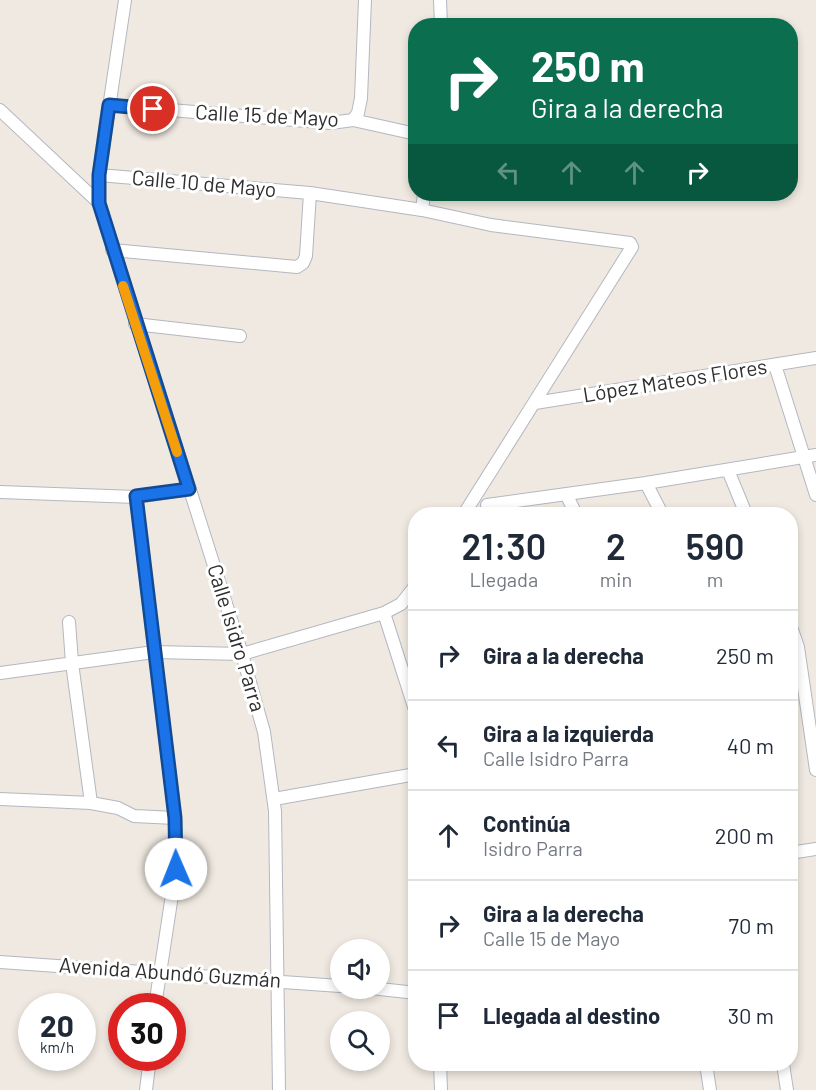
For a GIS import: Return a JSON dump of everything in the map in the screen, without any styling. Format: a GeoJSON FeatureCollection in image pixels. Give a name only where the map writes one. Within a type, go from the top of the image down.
{"type":"FeatureCollection","features":[{"type":"Feature","properties":{"kind":"street","name":"Calle Isidro Parra"},"geometry":{"type":"LineString","coordinates":[[125,0],[99,175],[99,203],[135,324],[242,654],[264,732],[274,799],[279,1090]]}},
{"type":"Feature","properties":{"kind":"street"},"geometry":{"type":"LineString","coordinates":[[353,120],[358,113],[361,98],[365,0]]}},
{"type":"Feature","properties":{"kind":"street"},"geometry":{"type":"LineString","coordinates":[[440,0],[441,18]]}},
{"type":"Feature","properties":{"kind":"street","name":"Calle 15 de Mayo"},"geometry":{"type":"LineString","coordinates":[[109,105],[331,123],[353,120],[408,132]]}},
{"type":"Feature","properties":{"kind":"street"},"geometry":{"type":"LineString","coordinates":[[0,110],[99,203]]}},
{"type":"Feature","properties":{"kind":"street","name":"Calle 10 de Mayo"},"geometry":{"type":"LineString","coordinates":[[99,175],[310,193],[422,210],[491,225],[630,243],[632,248],[535,403]]}},
{"type":"Feature","properties":{"kind":"street"},"geometry":{"type":"LineString","coordinates":[[112,250],[291,268],[303,263],[310,193]]}},
{"type":"Feature","properties":{"kind":"street"},"geometry":{"type":"LineString","coordinates":[[422,210],[423,201]]}},
{"type":"Feature","properties":{"kind":"street"},"geometry":{"type":"LineString","coordinates":[[135,324],[240,336]]}},
{"type":"Feature","properties":{"kind":"street","name":"López Mateos Flores"},"geometry":{"type":"LineString","coordinates":[[535,403],[816,358]]}},
{"type":"Feature","properties":{"kind":"street"},"geometry":{"type":"LineString","coordinates":[[775,365],[802,458],[816,495]]}},
{"type":"Feature","properties":{"kind":"street"},"geometry":{"type":"LineString","coordinates":[[469,507],[535,403]]}},
{"type":"Feature","properties":{"kind":"street"},"geometry":{"type":"LineString","coordinates":[[504,507],[816,455]]}},
{"type":"Feature","properties":{"kind":"street"},"geometry":{"type":"LineString","coordinates":[[728,470],[743,507]]}},
{"type":"Feature","properties":{"kind":"street"},"geometry":{"type":"LineString","coordinates":[[646,483],[658,507]]}},
{"type":"Feature","properties":{"kind":"street"},"geometry":{"type":"LineString","coordinates":[[0,492],[136,496],[189,489]]}},
{"type":"Feature","properties":{"kind":"street"},"geometry":{"type":"LineString","coordinates":[[479,492],[487,507]]}},
{"type":"Feature","properties":{"kind":"street"},"geometry":{"type":"LineString","coordinates":[[566,495],[572,507]]}},
{"type":"Feature","properties":{"kind":"street"},"geometry":{"type":"LineString","coordinates":[[136,496],[175,818],[176,869],[156,993]]}},
{"type":"Feature","properties":{"kind":"street"},"geometry":{"type":"LineString","coordinates":[[0,673],[154,652],[242,654],[384,613],[401,604],[408,595]]}},
{"type":"Feature","properties":{"kind":"street"},"geometry":{"type":"LineString","coordinates":[[384,613],[408,688]]}},
{"type":"Feature","properties":{"kind":"street"},"geometry":{"type":"LineString","coordinates":[[69,622],[72,663],[91,803]]}},
{"type":"Feature","properties":{"kind":"street"},"geometry":{"type":"LineString","coordinates":[[798,647],[816,770]]}},
{"type":"Feature","properties":{"kind":"street"},"geometry":{"type":"LineString","coordinates":[[274,799],[408,775]]}},
{"type":"Feature","properties":{"kind":"street"},"geometry":{"type":"LineString","coordinates":[[0,789],[0,805]]}},
{"type":"Feature","properties":{"kind":"street"},"geometry":{"type":"LineString","coordinates":[[0,799],[91,803],[118,808],[134,816],[175,818]]}},
{"type":"Feature","properties":{"kind":"street"},"geometry":{"type":"LineString","coordinates":[[798,852],[816,849]]}},
{"type":"Feature","properties":{"kind":"street","name":"Avenida Abundó Guzmán"},"geometry":{"type":"LineString","coordinates":[[0,962],[159,971],[330,985]]}},
{"type":"Feature","properties":{"kind":"street"},"geometry":{"type":"LineString","coordinates":[[390,990],[408,992]]}},
{"type":"Feature","properties":{"kind":"street"},"geometry":{"type":"LineString","coordinates":[[146,1090],[148,1071]]}},
{"type":"Feature","properties":{"kind":"street"},"geometry":{"type":"LineString","coordinates":[[440,1071],[441,1090]]}},
{"type":"Feature","properties":{"kind":"street"},"geometry":{"type":"LineString","coordinates":[[707,1071],[710,1090]]}},
{"type":"Feature","properties":{"kind":"street"},"geometry":{"type":"LineString","coordinates":[[784,1071],[787,1090]]}},
{"type":"Feature","properties":{"kind":"slow traffic"},"geometry":{"type":"LineString","coordinates":[[123,286],[177,452]]}},
{"type":"Feature","properties":{"kind":"route"},"geometry":{"type":"LineString","coordinates":[[153,109],[109,105],[99,175],[99,203],[135,324],[189,489],[136,496],[175,818],[176,869]]}}]}
